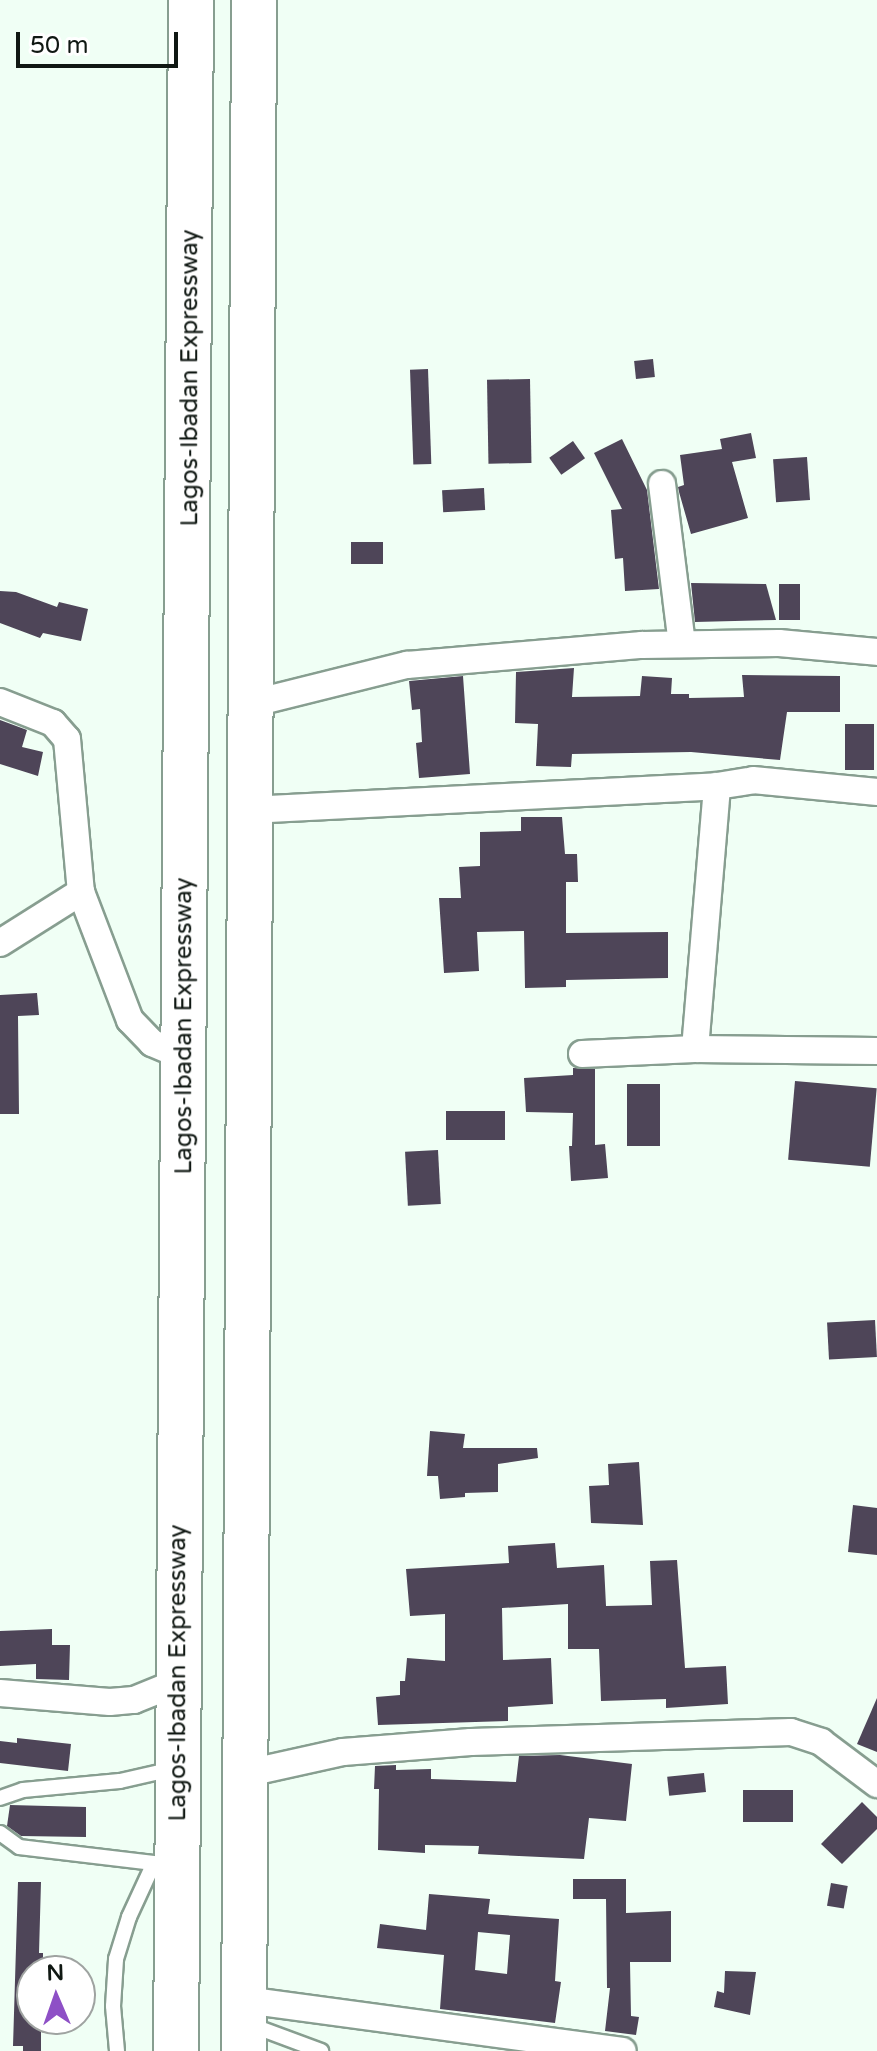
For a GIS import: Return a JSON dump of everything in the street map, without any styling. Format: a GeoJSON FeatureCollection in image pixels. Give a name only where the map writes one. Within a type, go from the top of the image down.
{"type":"FeatureCollection","features":[{"type":"Feature","properties":{"kind":"highway","name":"Lagos-Ibadan Expressway"},"geometry":{"type":"LineString","coordinates":[[176,2051],[165,1864],[178,1768],[176,1683],[185,1057],[191,0]]}},
{"type":"Feature","properties":{"kind":"highway"},"geometry":{"type":"LineString","coordinates":[[245,2025],[254,0]]}},
{"type":"Feature","properties":{"kind":"street"},"geometry":{"type":"LineString","coordinates":[[662,484],[682,644]]}},
{"type":"Feature","properties":{"kind":"street"},"geometry":{"type":"LineString","coordinates":[[250,704],[407,665],[682,644],[779,643],[877,652]]}},
{"type":"Feature","properties":{"kind":"street"},"geometry":{"type":"LineString","coordinates":[[0,702],[53,723],[67,739],[81,892],[130,1020],[152,1043],[185,1057]]}},
{"type":"Feature","properties":{"kind":"street"},"geometry":{"type":"LineString","coordinates":[[249,810],[717,786],[753,780],[877,792]]}},
{"type":"Feature","properties":{"kind":"street"},"geometry":{"type":"LineString","coordinates":[[695,1049],[717,786]]}},
{"type":"Feature","properties":{"kind":"street"},"geometry":{"type":"LineString","coordinates":[[0,943],[81,892]]}},
{"type":"Feature","properties":{"kind":"street"},"geometry":{"type":"LineString","coordinates":[[582,1054],[695,1049],[877,1051]]}},
{"type":"Feature","properties":{"kind":"street"},"geometry":{"type":"LineString","coordinates":[[0,1693],[110,1702],[134,1700],[176,1683]]}},
{"type":"Feature","properties":{"kind":"street"},"geometry":{"type":"LineString","coordinates":[[248,1773],[343,1752],[372,1749],[471,1742],[791,1732],[821,1742],[877,1784]]}},
{"type":"Feature","properties":{"kind":"street"},"geometry":{"type":"LineString","coordinates":[[245,2025],[623,2051]]}},
{"type":"Feature","properties":{"kind":"lane"},"geometry":{"type":"LineString","coordinates":[[0,1798],[23,1790],[120,1781],[178,1768]]}},
{"type":"Feature","properties":{"kind":"lane"},"geometry":{"type":"LineString","coordinates":[[0,1833],[19,1847],[165,1864],[129,1917],[116,1959],[113,2006],[117,2051]]}},
{"type":"Feature","properties":{"kind":"lane"},"geometry":{"type":"LineString","coordinates":[[245,2025],[321,2051]]}},
{"type":"Feature","properties":{"kind":"building"},"geometry":{"type":"Polygon","coordinates":[[[653,359],[655,377],[636,379],[634,361],[653,359]]]}},
{"type":"Feature","properties":{"kind":"building"},"geometry":{"type":"Polygon","coordinates":[[[428,369],[431,464],[413,465],[410,370],[428,369]]]}},
{"type":"Feature","properties":{"kind":"building"},"geometry":{"type":"Polygon","coordinates":[[[530,379],[531,463],[488,464],[487,380],[530,379]]]}},
{"type":"Feature","properties":{"kind":"building"},"geometry":{"type":"Polygon","coordinates":[[[751,433],[756,458],[732,462],[748,518],[691,534],[678,487],[684,485],[680,455],[722,449],[720,439],[751,433]]]}},
{"type":"Feature","properties":{"kind":"building"},"geometry":{"type":"Polygon","coordinates":[[[622,439],[647,490],[659,589],[625,591],[623,558],[615,559],[611,510],[622,509],[594,453],[622,439]]]}},
{"type":"Feature","properties":{"kind":"building"},"geometry":{"type":"Polygon","coordinates":[[[573,441],[585,458],[561,475],[549,458],[573,441]]]}},
{"type":"Feature","properties":{"kind":"building"},"geometry":{"type":"Polygon","coordinates":[[[807,457],[810,500],[776,502],[773,459],[807,457]]]}},
{"type":"Feature","properties":{"kind":"building"},"geometry":{"type":"Polygon","coordinates":[[[484,488],[485,510],[443,512],[442,490],[484,488]]]}},
{"type":"Feature","properties":{"kind":"building"},"geometry":{"type":"Polygon","coordinates":[[[351,542],[383,542],[383,564],[351,564],[351,542]]]}},
{"type":"Feature","properties":{"kind":"building"},"geometry":{"type":"Polygon","coordinates":[[[691,583],[766,584],[776,620],[695,622],[691,583]]]}},
{"type":"Feature","properties":{"kind":"building"},"geometry":{"type":"Polygon","coordinates":[[[779,584],[800,584],[800,620],[779,620],[779,584]]]}},
{"type":"Feature","properties":{"kind":"building"},"geometry":{"type":"Polygon","coordinates":[[[0,591],[16,592],[57,607],[59,602],[88,609],[81,641],[43,633],[40,638],[0,623],[0,591]]]}},
{"type":"Feature","properties":{"kind":"building"},"geometry":{"type":"Polygon","coordinates":[[[574,668],[572,697],[640,696],[642,676],[672,678],[671,694],[689,694],[689,698],[744,697],[742,675],[840,676],[840,712],[787,712],[780,760],[691,752],[572,754],[571,767],[536,766],[538,724],[515,723],[516,672],[574,668]]]}},
{"type":"Feature","properties":{"kind":"building"},"geometry":{"type":"Polygon","coordinates":[[[463,676],[470,774],[419,778],[416,743],[422,742],[420,709],[412,710],[409,681],[463,676]]]}},
{"type":"Feature","properties":{"kind":"building"},"geometry":{"type":"Polygon","coordinates":[[[0,720],[27,730],[22,747],[43,752],[38,776],[0,764],[0,720]]]}},
{"type":"Feature","properties":{"kind":"building"},"geometry":{"type":"Polygon","coordinates":[[[845,724],[874,724],[874,770],[845,770],[845,724]]]}},
{"type":"Feature","properties":{"kind":"building"},"geometry":{"type":"Polygon","coordinates":[[[521,817],[562,817],[565,854],[577,854],[578,882],[566,882],[566,933],[668,932],[668,978],[566,980],[566,987],[525,988],[524,931],[477,932],[479,971],[444,973],[439,898],[461,898],[459,867],[480,866],[480,832],[521,831],[521,817]]]}},
{"type":"Feature","properties":{"kind":"building"},"geometry":{"type":"Polygon","coordinates":[[[37,993],[39,1015],[18,1016],[19,1114],[0,1114],[0,995],[37,993]]]}},
{"type":"Feature","properties":{"kind":"building"},"geometry":{"type":"Polygon","coordinates":[[[573,1068],[595,1069],[595,1145],[605,1144],[608,1178],[571,1181],[569,1146],[572,1146],[573,1113],[526,1112],[524,1078],[573,1075],[573,1068]]]}},
{"type":"Feature","properties":{"kind":"building"},"geometry":{"type":"Polygon","coordinates":[[[795,1081],[877,1088],[870,1167],[788,1160],[795,1081]]]}},
{"type":"Feature","properties":{"kind":"building"},"geometry":{"type":"Polygon","coordinates":[[[627,1084],[660,1084],[660,1146],[627,1146],[627,1084]]]}},
{"type":"Feature","properties":{"kind":"building"},"geometry":{"type":"Polygon","coordinates":[[[446,1111],[505,1111],[505,1140],[446,1140],[446,1111]]]}},
{"type":"Feature","properties":{"kind":"building"},"geometry":{"type":"Polygon","coordinates":[[[438,1150],[441,1204],[408,1206],[405,1152],[438,1150]]]}},
{"type":"Feature","properties":{"kind":"building"},"geometry":{"type":"Polygon","coordinates":[[[875,1320],[877,1357],[829,1359],[827,1323],[875,1320]]]}},
{"type":"Feature","properties":{"kind":"building"},"geometry":{"type":"Polygon","coordinates":[[[430,1431],[465,1434],[463,1448],[537,1448],[538,1458],[498,1464],[498,1492],[465,1493],[465,1497],[440,1499],[438,1476],[427,1476],[430,1431]]]}},
{"type":"Feature","properties":{"kind":"building"},"geometry":{"type":"Polygon","coordinates":[[[639,1462],[643,1525],[591,1523],[589,1486],[609,1485],[608,1464],[639,1462]]]}},
{"type":"Feature","properties":{"kind":"building"},"geometry":{"type":"Polygon","coordinates":[[[853,1505],[877,1508],[877,1555],[848,1552],[853,1505]]]}},
{"type":"Feature","properties":{"kind":"building"},"geometry":{"type":"Polygon","coordinates":[[[555,1543],[557,1568],[604,1565],[606,1606],[652,1605],[650,1561],[677,1560],[685,1668],[726,1666],[728,1704],[666,1708],[666,1699],[601,1701],[599,1649],[568,1649],[568,1604],[502,1608],[503,1660],[551,1658],[553,1704],[508,1707],[508,1721],[378,1725],[376,1697],[400,1695],[400,1681],[405,1681],[407,1658],[445,1661],[445,1614],[410,1616],[406,1569],[509,1563],[508,1546],[555,1543]]]}},
{"type":"Feature","properties":{"kind":"building"},"geometry":{"type":"Polygon","coordinates":[[[52,1629],[52,1645],[70,1645],[69,1680],[36,1679],[36,1664],[0,1666],[0,1631],[52,1629]]]}},
{"type":"Feature","properties":{"kind":"building"},"geometry":{"type":"Polygon","coordinates":[[[877,1698],[877,1752],[857,1744],[877,1698]]]}},
{"type":"Feature","properties":{"kind":"building"},"geometry":{"type":"Polygon","coordinates":[[[17,1738],[71,1744],[68,1771],[0,1763],[0,1741],[17,1743],[17,1738]]]}},
{"type":"Feature","properties":{"kind":"building"},"geometry":{"type":"Polygon","coordinates":[[[560,1755],[632,1764],[626,1821],[589,1818],[584,1859],[478,1854],[479,1846],[425,1845],[425,1853],[378,1850],[379,1789],[374,1789],[375,1766],[396,1765],[396,1770],[431,1769],[431,1779],[516,1782],[519,1756],[560,1755]]]}},
{"type":"Feature","properties":{"kind":"building"},"geometry":{"type":"Polygon","coordinates":[[[704,1773],[706,1792],[669,1796],[667,1777],[704,1773]]]}},
{"type":"Feature","properties":{"kind":"building"},"geometry":{"type":"Polygon","coordinates":[[[743,1790],[793,1790],[793,1822],[743,1822],[743,1790]]]}},
{"type":"Feature","properties":{"kind":"building"},"geometry":{"type":"Polygon","coordinates":[[[862,1802],[877,1817],[877,1829],[842,1864],[821,1844],[862,1802]]]}},
{"type":"Feature","properties":{"kind":"building"},"geometry":{"type":"Polygon","coordinates":[[[10,1805],[86,1807],[86,1837],[21,1836],[7,1826],[10,1805]]]}},
{"type":"Feature","properties":{"kind":"building"},"geometry":{"type":"Polygon","coordinates":[[[573,1879],[626,1879],[626,1913],[671,1911],[671,1962],[630,1962],[631,2016],[639,2017],[636,2035],[605,2031],[610,1988],[607,1988],[606,1899],[573,1899],[573,1879]]]}},
{"type":"Feature","properties":{"kind":"building"},"geometry":{"type":"Polygon","coordinates":[[[18,1882],[41,1882],[39,1953],[43,1955],[16,1955],[16,2035],[41,2035],[41,2051],[23,2051],[23,2046],[13,2046],[18,1882]]]}},
{"type":"Feature","properties":{"kind":"building"},"geometry":{"type":"Polygon","coordinates":[[[831,1883],[848,1886],[844,1909],[827,1906],[831,1883]]]}},
{"type":"Feature","properties":{"kind":"building"},"geometry":{"type":"Polygon","coordinates":[[[429,1894],[490,1899],[488,1914],[559,1919],[555,1981],[561,1982],[555,2023],[440,2009],[444,1955],[377,1948],[380,1924],[426,1930],[429,1894]],[[478,1932],[475,1970],[507,1974],[510,1935],[478,1932]]]}},
{"type":"Feature","properties":{"kind":"building"},"geometry":{"type":"Polygon","coordinates":[[[725,1971],[756,1972],[750,2015],[714,2007],[717,1991],[724,1993],[725,1971]]]}}]}
